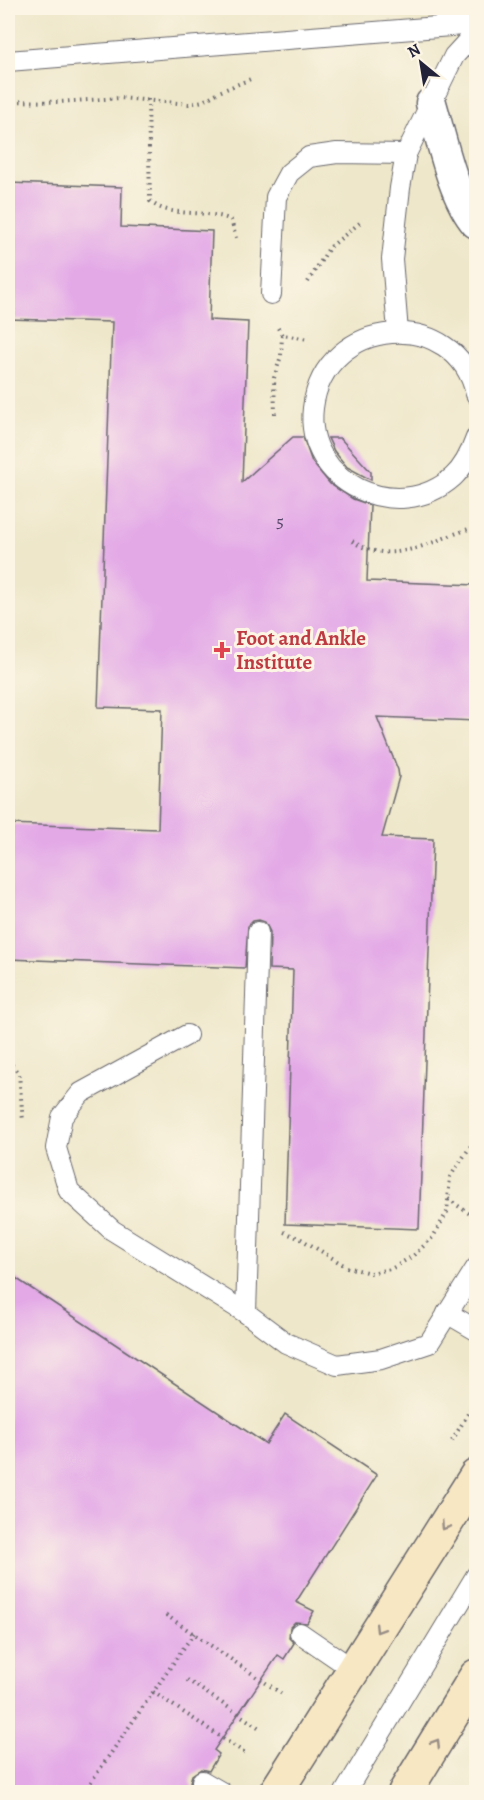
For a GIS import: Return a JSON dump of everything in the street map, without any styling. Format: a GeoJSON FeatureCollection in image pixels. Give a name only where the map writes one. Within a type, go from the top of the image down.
{"type":"FeatureCollection","features":[{"type":"Feature","properties":{"kind":"main road"},"geometry":{"type":"LineString","coordinates":[[276,1792],[477,1476]]}},
{"type":"Feature","properties":{"kind":"main road"},"geometry":{"type":"LineString","coordinates":[[405,1792],[477,1676]]}},
{"type":"Feature","properties":{"kind":"street"},"geometry":{"type":"LineString","coordinates":[[431,103],[459,193],[477,223]]}},
{"type":"Feature","properties":{"kind":"lane"},"geometry":{"type":"LineString","coordinates":[[8,61],[477,24]]}},
{"type":"Feature","properties":{"kind":"lane"},"geometry":{"type":"LineString","coordinates":[[398,332],[392,259],[406,154],[454,56],[477,32]]}},
{"type":"Feature","properties":{"kind":"lane"},"geometry":{"type":"LineString","coordinates":[[271,294],[276,197],[289,173],[309,157],[337,153],[406,154]]}},
{"type":"Feature","properties":{"kind":"lane"},"geometry":{"type":"LineString","coordinates":[[477,394],[462,363],[444,346],[422,336],[398,332],[373,335],[346,350],[332,362],[319,384],[313,409],[314,433],[323,457],[339,477],[360,491],[383,498],[409,498],[433,490],[453,477],[469,457],[477,438]]}},
{"type":"Feature","properties":{"kind":"lane"},"geometry":{"type":"LineString","coordinates":[[246,1312],[258,932]]}},
{"type":"Feature","properties":{"kind":"lane"},"geometry":{"type":"LineString","coordinates":[[187,1035],[81,1093],[62,1117],[56,1148],[69,1191],[112,1230],[246,1312],[286,1343],[337,1365],[381,1359],[429,1343],[477,1268]]}},
{"type":"Feature","properties":{"kind":"lane"},"geometry":{"type":"LineString","coordinates":[[447,1313],[477,1330]]}},
{"type":"Feature","properties":{"kind":"lane"},"geometry":{"type":"LineString","coordinates":[[345,1792],[477,1576]]}},
{"type":"Feature","properties":{"kind":"lane"},"geometry":{"type":"LineString","coordinates":[[300,1633],[354,1670]]}},
{"type":"Feature","properties":{"kind":"lane"},"geometry":{"type":"LineString","coordinates":[[202,1781],[221,1792]]}},
{"type":"Feature","properties":{"kind":"path"},"geometry":{"type":"LineString","coordinates":[[8,101],[58,102],[120,98],[189,104],[202,101],[258,76]]}},
{"type":"Feature","properties":{"kind":"path"},"geometry":{"type":"LineString","coordinates":[[148,99],[150,201],[156,207],[220,215],[231,220],[237,242]]}},
{"type":"Feature","properties":{"kind":"path"},"geometry":{"type":"LineString","coordinates":[[304,288],[329,248],[360,222],[398,204]]}},
{"type":"Feature","properties":{"kind":"path"},"geometry":{"type":"LineString","coordinates":[[276,323],[282,335],[281,356],[274,378],[276,422]]}},
{"type":"Feature","properties":{"kind":"path"},"geometry":{"type":"LineString","coordinates":[[282,335],[325,340],[346,350]]}},
{"type":"Feature","properties":{"kind":"path"},"geometry":{"type":"LineString","coordinates":[[352,541],[366,550],[390,553],[422,548],[457,532],[477,527]]}},
{"type":"Feature","properties":{"kind":"path"},"geometry":{"type":"LineString","coordinates":[[249,1219],[301,1239],[347,1267],[370,1273],[391,1269],[413,1256],[433,1237],[447,1212],[450,1177],[477,1138]]}},
{"type":"Feature","properties":{"kind":"path"},"geometry":{"type":"LineString","coordinates":[[448,1199],[477,1218]]}},
{"type":"Feature","properties":{"kind":"path"},"geometry":{"type":"LineString","coordinates":[[166,1614],[282,1694]]}},
{"type":"Feature","properties":{"kind":"path"},"geometry":{"type":"LineString","coordinates":[[84,1792],[194,1633]]}},
{"type":"Feature","properties":{"kind":"path"},"geometry":{"type":"LineString","coordinates":[[187,1680],[261,1729]]}},
{"type":"Feature","properties":{"kind":"path"},"geometry":{"type":"LineString","coordinates":[[153,1692],[245,1753]]}},
{"type":"Feature","properties":{"kind":"building"},"geometry":{"type":"Polygon","coordinates":[[[8,183],[122,187],[121,227],[212,231],[209,320],[248,322],[242,482],[293,437],[303,437],[312,462],[330,484],[353,499],[370,505],[367,581],[477,585],[477,721],[377,717],[399,777],[382,837],[433,839],[419,1229],[285,1224],[293,970],[269,969],[270,932],[265,922],[253,921],[248,926],[245,968],[8,959],[8,824],[158,829],[162,709],[98,707],[112,322],[8,319],[8,183]]]}},
{"type":"Feature","properties":{"kind":"building"},"geometry":{"type":"Polygon","coordinates":[[[328,438],[340,438],[371,472],[371,480],[347,467],[334,451],[328,438]]]}},
{"type":"Feature","properties":{"kind":"building"},"geometry":{"type":"Polygon","coordinates":[[[8,1273],[266,1444],[285,1414],[377,1475],[296,1602],[314,1611],[307,1623],[295,1622],[290,1627],[289,1638],[294,1643],[284,1659],[278,1655],[214,1750],[219,1754],[209,1771],[201,1769],[192,1775],[190,1782],[195,1792],[8,1792],[8,1273]]]}},
{"type":"Feature","properties":{"kind":"place","name":"Foot and Ankle Institute"},"geometry":{"type":"Point","coordinates":[222,650]}}]}
